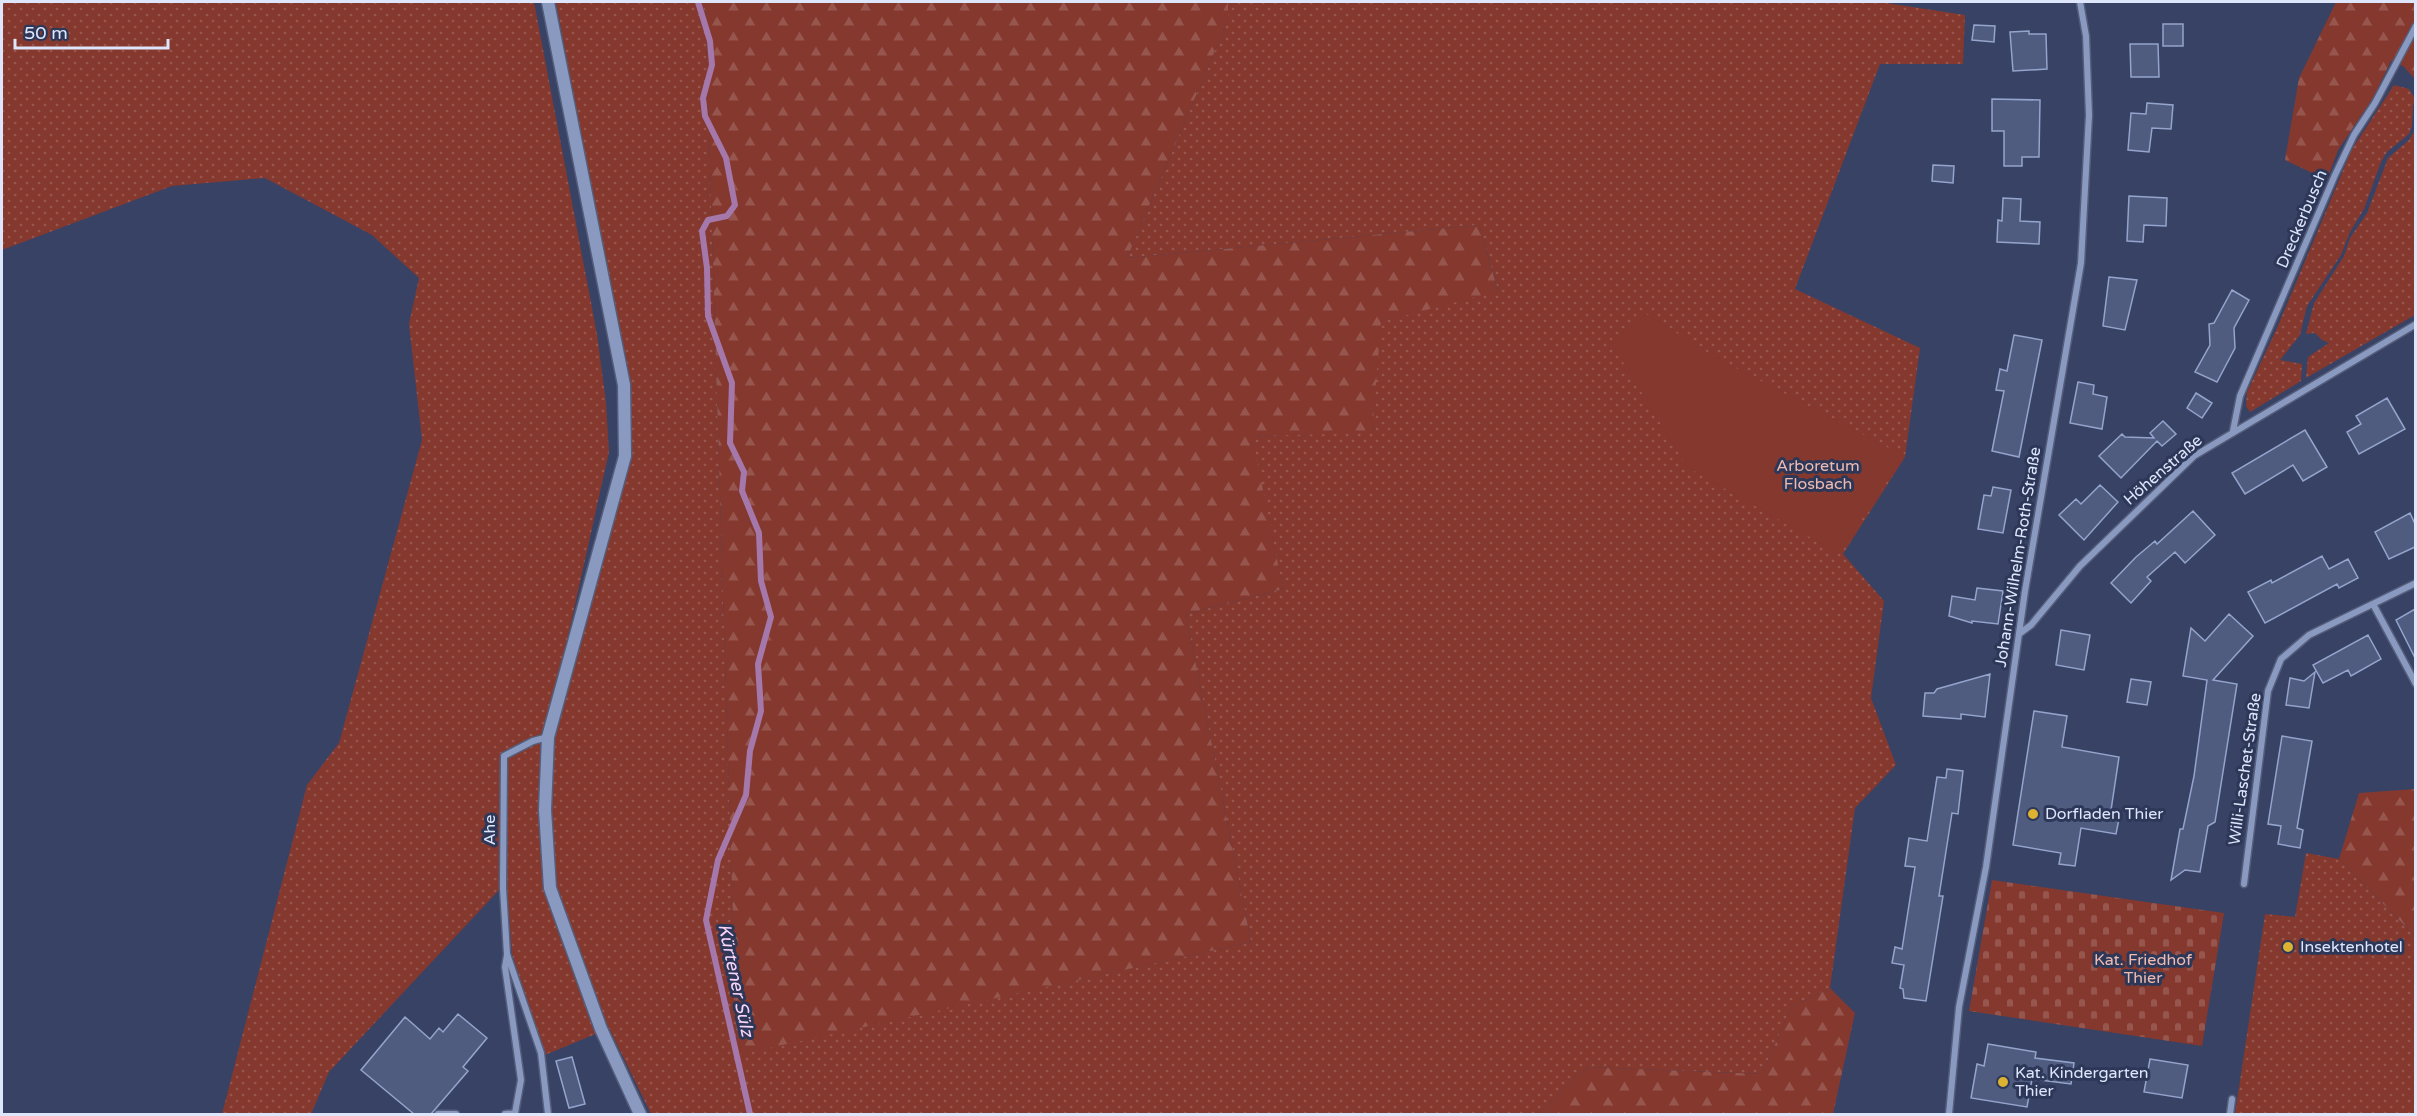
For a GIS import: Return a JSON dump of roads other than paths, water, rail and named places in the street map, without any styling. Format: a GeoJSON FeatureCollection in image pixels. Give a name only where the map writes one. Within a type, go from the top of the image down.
{"type":"FeatureCollection","features":[{"type":"Feature","properties":{"kind":"main road"},"geometry":{"type":"LineString","coordinates":[[548,2],[624,385],[625,456],[548,737],[545,810],[550,888],[601,1029],[640,1114]]}},
{"type":"Feature","properties":{"kind":"street","name":"Johann-Wilhelm-Roth-Straße"},"geometry":{"type":"LineString","coordinates":[[1949,1114],[1959,1007],[1986,867],[2019,634],[2081,263],[2089,114],[2086,46],[2080,2]]}},
{"type":"Feature","properties":{"kind":"street","name":"Dreckerbusch"},"geometry":{"type":"LineString","coordinates":[[2233,431],[2240,396],[2335,175],[2354,135],[2375,103],[2415,26]]}},
{"type":"Feature","properties":{"kind":"street","name":"Höhenstraße"},"geometry":{"type":"LineString","coordinates":[[2019,634],[2031,625],[2080,566],[2194,456],[2415,324]]}},
{"type":"Feature","properties":{"kind":"street","name":"Willi-Laschet-Straße"},"geometry":{"type":"LineString","coordinates":[[2244,884],[2268,691],[2281,659],[2309,635],[2415,583]]}},
{"type":"Feature","properties":{"kind":"street"},"geometry":{"type":"LineString","coordinates":[[2373,604],[2415,684]]}},
{"type":"Feature","properties":{"kind":"street","name":"Ahe"},"geometry":{"type":"LineString","coordinates":[[548,737],[533,741],[504,756],[503,888],[507,954],[541,1053],[548,1114]]}},
{"type":"Feature","properties":{"kind":"street","name":"Ahe"},"geometry":{"type":"LineString","coordinates":[[505,1114],[515,1113],[521,1080],[504,967],[507,954]]}},
{"type":"Feature","properties":{"kind":"street"},"geometry":{"type":"LineString","coordinates":[[2230,1114],[2232,1099]]}},
{"type":"Feature","properties":{"kind":"street"},"geometry":{"type":"LineString","coordinates":[[438,1114],[456,1114]]}},
{"type":"Feature","properties":{"kind":"waterway","name":"Kürtener Sülz"},"geometry":{"type":"LineString","coordinates":[[698,2],[710,41],[712,65],[703,98],[705,116],[726,158],[735,205],[727,216],[708,220],[702,231],[707,268],[708,316],[732,383],[730,443],[744,472],[742,491],[759,533],[761,581],[771,617],[758,664],[761,711],[750,751],[746,795],[718,860],[706,920],[750,1114]]}},
{"type":"Feature","properties":{"kind":"place","name":"Dorfladen Thier"},"geometry":{"type":"Point","coordinates":[2033,814]}},
{"type":"Feature","properties":{"kind":"place","name":"Insektenhotel"},"geometry":{"type":"Point","coordinates":[2288,947]}},
{"type":"Feature","properties":{"kind":"place","name":"Kat. Kindergarten Thier"},"geometry":{"type":"Point","coordinates":[2003,1082]}},
{"type":"Feature","properties":{"kind":"park label","name":"Arboretum Flosbach"},"geometry":{"type":"Point","coordinates":[1818,475]}},
{"type":"Feature","properties":{"kind":"park label","name":"Kat. Friedhof Thier"},"geometry":{"type":"Point","coordinates":[2143,969]}}]}
